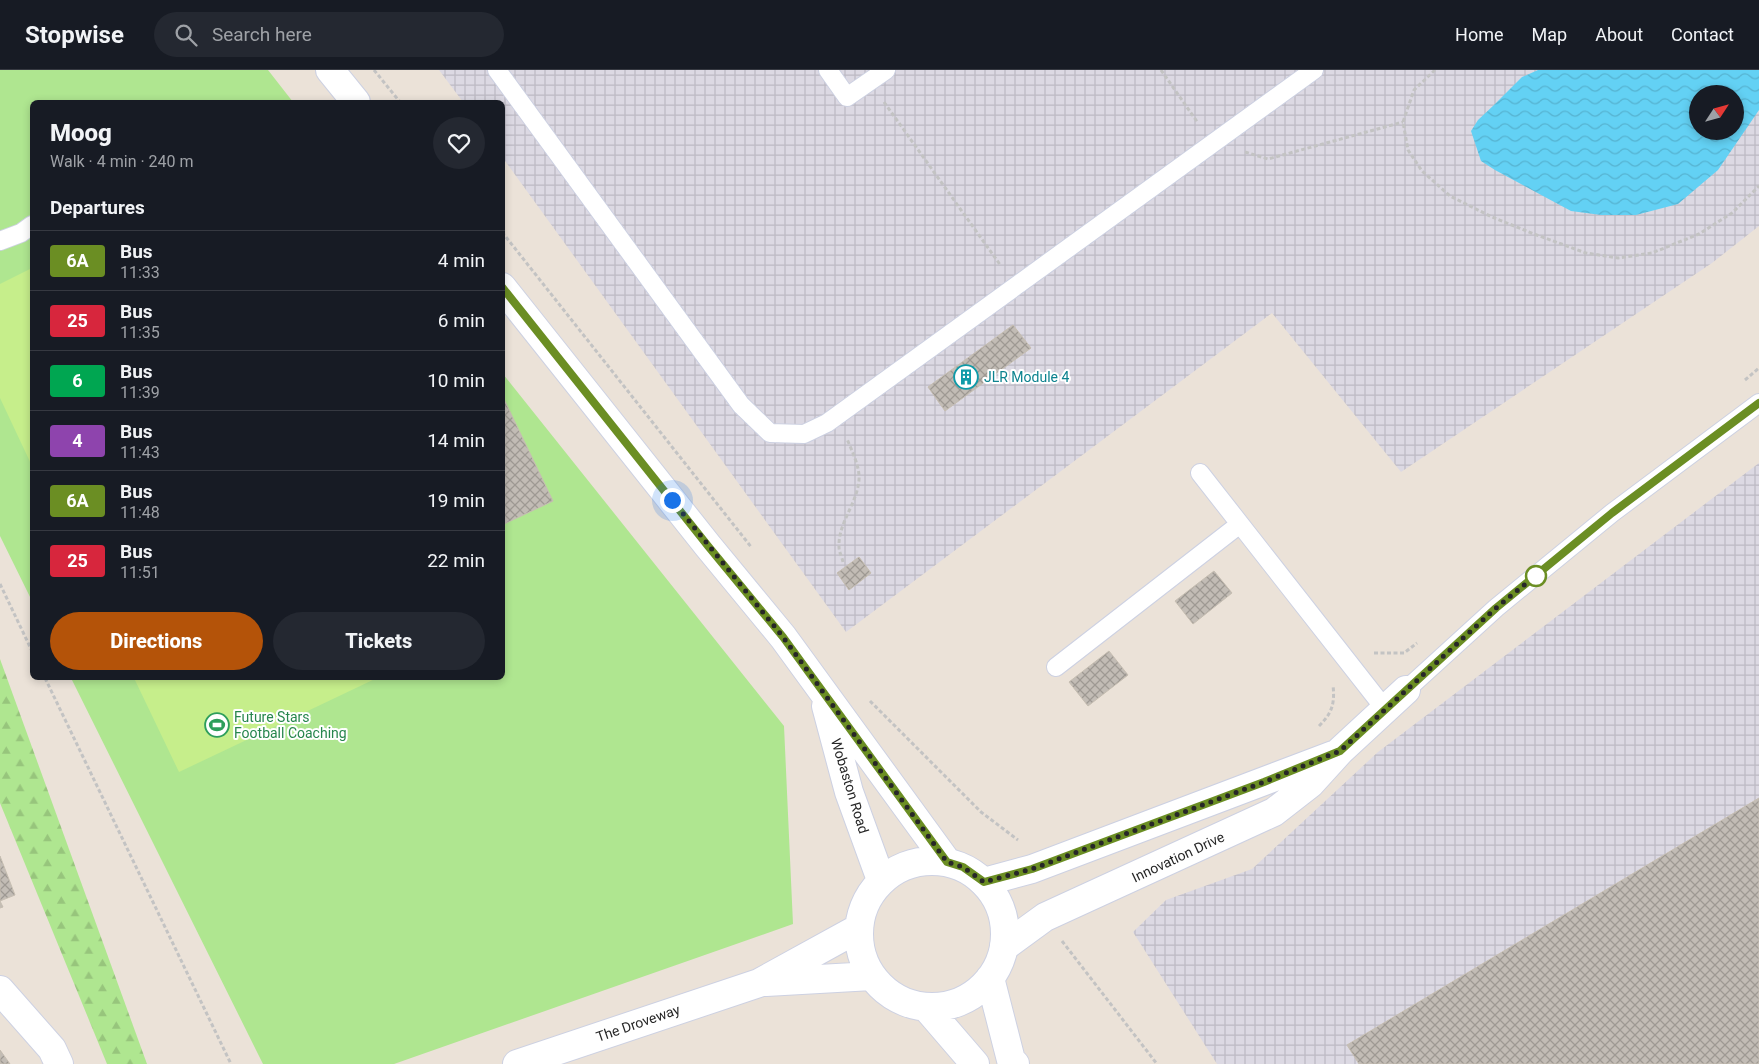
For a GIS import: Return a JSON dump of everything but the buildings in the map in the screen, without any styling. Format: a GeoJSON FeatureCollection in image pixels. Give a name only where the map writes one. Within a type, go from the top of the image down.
{"type":"FeatureCollection","features":[{"type":"Feature","properties":{"kind":"street"},"geometry":{"type":"LineString","coordinates":[[330,70],[354,100]]}},
{"type":"Feature","properties":{"kind":"street","name":"Wobaston Road"},"geometry":{"type":"LineString","coordinates":[[505,291],[702,539],[783,637],[947,862]]}},
{"type":"Feature","properties":{"kind":"street","name":"Wobaston Road"},"geometry":{"type":"LineString","coordinates":[[821,690],[849,792],[881,880]]}},
{"type":"Feature","properties":{"kind":"street","name":"Innovation Drive"},"geometry":{"type":"LineString","coordinates":[[1004,947],[1045,918],[1274,812],[1310,784],[1340,751],[1406,690]]}},
{"type":"Feature","properties":{"kind":"street","name":"Innovation Drive"},"geometry":{"type":"LineString","coordinates":[[984,882],[1032,869],[1264,782],[1340,751]]}},
{"type":"Feature","properties":{"kind":"street"},"geometry":{"type":"LineString","coordinates":[[930,860],[947,862],[963,867],[984,882],[995,896],[1002,910],[1005,928],[1004,947],[999,964],[990,978],[977,992],[964,1000],[944,1006],[926,1007],[895,997],[884,989],[872,976],[864,962],[859,945],[859,928],[862,909],[871,892],[881,880],[896,869],[911,863],[930,860]]}},
{"type":"Feature","properties":{"kind":"street","name":"The Droveway"},"geometry":{"type":"LineString","coordinates":[[517,1064],[758,983],[859,928]]}},
{"type":"Feature","properties":{"kind":"street","name":"The Droveway"},"geometry":{"type":"LineString","coordinates":[[758,983],[872,976]]}},
{"type":"Feature","properties":{"kind":"street"},"geometry":{"type":"LineString","coordinates":[[990,978],[1012,1060],[1015,1064]]}},
{"type":"Feature","properties":{"kind":"street"},"geometry":{"type":"LineString","coordinates":[[0,990],[52,1048],[59,1064]]}},
{"type":"Feature","properties":{"kind":"street"},"geometry":{"type":"LineString","coordinates":[[926,1007],[975,1064]]}},
{"type":"Feature","properties":{"kind":"lane"},"geometry":{"type":"LineString","coordinates":[[497,70],[741,405],[770,433],[804,434],[835,417],[1314,70]]}},
{"type":"Feature","properties":{"kind":"lane"},"geometry":{"type":"LineString","coordinates":[[828,70],[848,97],[886,70]]}},
{"type":"Feature","properties":{"kind":"lane"},"geometry":{"type":"LineString","coordinates":[[0,241],[21,233],[30,226]]}},
{"type":"Feature","properties":{"kind":"lane","name":"Innovation Drive"},"geometry":{"type":"LineString","coordinates":[[1406,690],[1496,608],[1612,513],[1759,403]]}},
{"type":"Feature","properties":{"kind":"lane"},"geometry":{"type":"LineString","coordinates":[[1200,473],[1385,709]]}},
{"type":"Feature","properties":{"kind":"lane"},"geometry":{"type":"LineString","coordinates":[[1056,667],[1240,524]]}},
{"type":"Feature","properties":{"kind":"path"},"geometry":{"type":"LineString","coordinates":[[374,70],[398,100]]}},
{"type":"Feature","properties":{"kind":"path"},"geometry":{"type":"LineString","coordinates":[[1435,70],[1414,90],[1403,122],[1408,150],[1422,170],[1450,196],[1492,217],[1534,234],[1586,252],[1618,258],[1652,253],[1707,229],[1732,213],[1759,186]]}},
{"type":"Feature","properties":{"kind":"path"},"geometry":{"type":"LineString","coordinates":[[870,82],[1015,287]]}},
{"type":"Feature","properties":{"kind":"path"},"geometry":{"type":"LineString","coordinates":[[505,236],[753,549]]}},
{"type":"Feature","properties":{"kind":"path"},"geometry":{"type":"LineString","coordinates":[[1738,386],[1759,368]]}},
{"type":"Feature","properties":{"kind":"path"},"geometry":{"type":"LineString","coordinates":[[835,417],[844,430],[854,456],[859,478],[857,494],[840,533],[839,548],[843,562]]}},
{"type":"Feature","properties":{"kind":"path"},"geometry":{"type":"LineString","coordinates":[[0,584],[30,648]]}},
{"type":"Feature","properties":{"kind":"path"},"geometry":{"type":"LineString","coordinates":[[1317,728],[1330,715],[1334,695],[1332,670],[1358,650],[1380,654],[1404,653],[1420,641]]}},
{"type":"Feature","properties":{"kind":"path"},"geometry":{"type":"LineString","coordinates":[[46,680],[231,1064]]}},
{"type":"Feature","properties":{"kind":"path"},"geometry":{"type":"LineString","coordinates":[[864,695],[981,812],[1020,842],[1013,847]]}},
{"type":"Feature","properties":{"kind":"path"},"geometry":{"type":"LineString","coordinates":[[1045,918],[1157,1064]]}},
{"type":"Feature","properties":{"kind":"shaded area"},"geometry":{"type":"Polygon","coordinates":[[[439,70],[1759,70],[1759,226],[1712,263],[1401,472],[1272,313],[846,632],[505,161],[505,100],[462,100],[439,70]]]}},
{"type":"Feature","properties":{"kind":"shaded area"},"geometry":{"type":"Polygon","coordinates":[[[1759,463],[1759,1064],[1217,1064],[1133,932],[1166,900],[1252,869],[1378,752],[1759,463]]]}},
{"type":"Feature","properties":{"kind":"green space"},"geometry":{"type":"Polygon","coordinates":[[[0,70],[268,70],[291,100],[30,100],[30,597],[0,536],[0,70]]]}},
{"type":"Feature","properties":{"kind":"green space"},"geometry":{"type":"Polygon","coordinates":[[[30,269],[30,462],[0,398],[0,284],[30,269]]]}},
{"type":"Feature","properties":{"kind":"green space"},"geometry":{"type":"Polygon","coordinates":[[[505,377],[784,726],[793,924],[394,1064],[263,1064],[72,680],[505,680],[505,377]]]}},
{"type":"Feature","properties":{"kind":"green space"},"geometry":{"type":"Polygon","coordinates":[[[0,659],[147,1064],[107,1064],[0,803],[0,659]]]}},
{"type":"Feature","properties":{"kind":"green space","name":"Future Stars Football Coaching"},"geometry":{"type":"Polygon","coordinates":[[[135,680],[373,680],[179,772],[135,680]]]}},
{"type":"Feature","properties":{"kind":"water"},"geometry":{"type":"Polygon","coordinates":[[[1538,70],[1759,70],[1759,110],[1744,132],[1744,85],[1689,85],[1689,140],[1738,140],[1718,170],[1678,204],[1636,215],[1601,215],[1571,211],[1481,161],[1471,131],[1478,120],[1522,77],[1538,70]]]}},
{"type":"Feature","properties":{"kind":"bus line","name":"6A"},"geometry":{"type":"LineString","coordinates":[[505,291],[708,546],[783,637],[947,862],[963,867],[984,882],[1032,869],[1264,782],[1340,751],[1496,608],[1612,513],[1759,403]]}},
{"type":"Feature","properties":{"kind":"place","name":"JLR Module 4"},"geometry":{"type":"Point","coordinates":[966,377]}},
{"type":"Feature","properties":{"kind":"place","name":"Future Stars Football Coaching"},"geometry":{"type":"Point","coordinates":[217,725]}},
{"type":"Feature","properties":{"kind":"route"},"geometry":{"type":"LineString","coordinates":[[672,500],[783,637],[947,862],[963,867],[984,882],[1032,869],[1264,782],[1340,751],[1496,608],[1540,572],[1536,576]]}}]}
